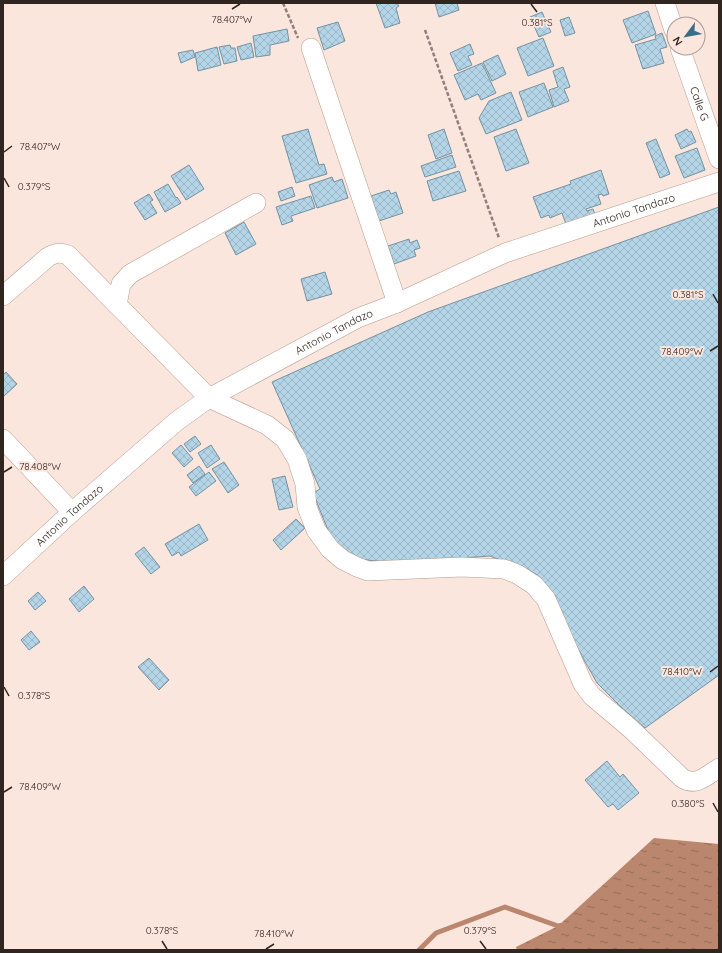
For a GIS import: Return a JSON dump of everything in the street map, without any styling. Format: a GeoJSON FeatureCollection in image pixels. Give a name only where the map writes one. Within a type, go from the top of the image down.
{"type":"FeatureCollection","features":[{"type":"Feature","properties":{"kind":"street"},"geometry":{"type":"LineString","coordinates":[[665,3],[669,16]]}},
{"type":"Feature","properties":{"kind":"street"},"geometry":{"type":"LineString","coordinates":[[311,48],[397,303]]}},
{"type":"Feature","properties":{"kind":"street","name":"Calle G"},"geometry":{"type":"LineString","coordinates":[[683,56],[719,159]]}},
{"type":"Feature","properties":{"kind":"street","name":"Antonio Tandazo"},"geometry":{"type":"LineString","coordinates":[[3,576],[72,512],[176,421],[209,398],[358,318],[397,303],[504,253],[719,182]]}},
{"type":"Feature","properties":{"kind":"street"},"geometry":{"type":"LineString","coordinates":[[117,305],[121,284],[130,274],[256,203]]}},
{"type":"Feature","properties":{"kind":"street"},"geometry":{"type":"LineString","coordinates":[[3,296],[48,257],[61,253],[68,255],[209,398],[267,425],[285,439],[297,459],[305,484],[307,507],[316,530],[330,549],[343,560],[368,571],[462,567],[504,569],[517,574],[534,585],[546,599],[583,684],[592,696],[631,729],[687,782],[695,782],[719,768]]}},
{"type":"Feature","properties":{"kind":"street"},"geometry":{"type":"LineString","coordinates":[[3,439],[72,512]]}},
{"type":"Feature","properties":{"kind":"path"},"geometry":{"type":"LineString","coordinates":[[283,3],[297,38],[311,48]]}},
{"type":"Feature","properties":{"kind":"path"},"geometry":{"type":"LineString","coordinates":[[425,30],[504,253]]}},
{"type":"Feature","properties":{"kind":"water"},"geometry":{"type":"Polygon","coordinates":[[[654,838],[719,844],[719,950],[517,950],[516,947],[558,926],[654,838]]]}},
{"type":"Feature","properties":{"kind":"building"},"geometry":{"type":"Polygon","coordinates":[[[376,3],[397,3],[399,6],[396,8],[400,23],[385,28],[376,3]]]}},
{"type":"Feature","properties":{"kind":"building"},"geometry":{"type":"Polygon","coordinates":[[[435,3],[457,3],[459,10],[439,17],[435,3]]]}},
{"type":"Feature","properties":{"kind":"building"},"geometry":{"type":"Polygon","coordinates":[[[648,11],[656,34],[632,43],[623,20],[648,11]]]}},
{"type":"Feature","properties":{"kind":"building"},"geometry":{"type":"Polygon","coordinates":[[[542,12],[551,32],[539,37],[530,17],[542,12]]]}},
{"type":"Feature","properties":{"kind":"building"},"geometry":{"type":"Polygon","coordinates":[[[569,17],[575,33],[565,36],[560,20],[569,17]]]}},
{"type":"Feature","properties":{"kind":"building"},"geometry":{"type":"Polygon","coordinates":[[[338,22],[345,41],[324,50],[317,28],[338,22]]]}},
{"type":"Feature","properties":{"kind":"building"},"geometry":{"type":"Polygon","coordinates":[[[287,29],[289,41],[270,45],[270,55],[256,57],[253,36],[287,29]]]}},
{"type":"Feature","properties":{"kind":"building"},"geometry":{"type":"Polygon","coordinates":[[[662,33],[666,44],[666,47],[660,49],[664,63],[643,69],[635,45],[656,39],[655,36],[662,33]]]}},
{"type":"Feature","properties":{"kind":"building"},"geometry":{"type":"Polygon","coordinates":[[[543,38],[554,66],[528,76],[517,48],[543,38]]]}},
{"type":"Feature","properties":{"kind":"building"},"geometry":{"type":"Polygon","coordinates":[[[251,43],[254,57],[241,60],[237,47],[251,43]]]}},
{"type":"Feature","properties":{"kind":"building"},"geometry":{"type":"Polygon","coordinates":[[[470,44],[474,54],[468,56],[472,65],[458,71],[450,53],[470,44]]]}},
{"type":"Feature","properties":{"kind":"building"},"geometry":{"type":"Polygon","coordinates":[[[230,45],[231,48],[235,48],[237,61],[224,64],[219,47],[230,45]]]}},
{"type":"Feature","properties":{"kind":"building"},"geometry":{"type":"Polygon","coordinates":[[[217,47],[221,65],[198,71],[195,53],[217,47]]]}},
{"type":"Feature","properties":{"kind":"building"},"geometry":{"type":"Polygon","coordinates":[[[193,50],[195,57],[181,63],[178,53],[193,50]]]}},
{"type":"Feature","properties":{"kind":"building"},"geometry":{"type":"Polygon","coordinates":[[[498,55],[506,74],[492,81],[483,62],[498,55]]]}},
{"type":"Feature","properties":{"kind":"building"},"geometry":{"type":"Polygon","coordinates":[[[482,63],[496,93],[481,100],[478,94],[465,100],[454,75],[482,63]]]}},
{"type":"Feature","properties":{"kind":"building"},"geometry":{"type":"Polygon","coordinates":[[[563,67],[570,87],[564,89],[569,101],[554,107],[549,90],[558,87],[553,71],[563,67]]]}},
{"type":"Feature","properties":{"kind":"building"},"geometry":{"type":"Polygon","coordinates":[[[544,83],[553,107],[528,117],[519,92],[544,83]]]}},
{"type":"Feature","properties":{"kind":"building"},"geometry":{"type":"Polygon","coordinates":[[[511,92],[522,120],[486,134],[479,118],[489,101],[511,92]]]}},
{"type":"Feature","properties":{"kind":"building"},"geometry":{"type":"Polygon","coordinates":[[[308,129],[319,165],[324,164],[327,174],[296,183],[282,136],[308,129]]]}},
{"type":"Feature","properties":{"kind":"building"},"geometry":{"type":"Polygon","coordinates":[[[444,129],[452,153],[436,159],[428,135],[444,129]]]}},
{"type":"Feature","properties":{"kind":"building"},"geometry":{"type":"Polygon","coordinates":[[[516,129],[529,163],[506,171],[494,137],[516,129]]]}},
{"type":"Feature","properties":{"kind":"building"},"geometry":{"type":"Polygon","coordinates":[[[687,129],[689,132],[691,131],[696,142],[681,149],[675,135],[687,129]]]}},
{"type":"Feature","properties":{"kind":"building"},"geometry":{"type":"Polygon","coordinates":[[[656,139],[670,174],[660,178],[646,143],[656,139]]]}},
{"type":"Feature","properties":{"kind":"building"},"geometry":{"type":"Polygon","coordinates":[[[697,148],[705,170],[684,178],[675,156],[697,148]]]}},
{"type":"Feature","properties":{"kind":"building"},"geometry":{"type":"Polygon","coordinates":[[[452,155],[456,167],[425,177],[421,166],[452,155]]]}},
{"type":"Feature","properties":{"kind":"building"},"geometry":{"type":"Polygon","coordinates":[[[189,165],[204,189],[186,200],[171,176],[189,165]]]}},
{"type":"Feature","properties":{"kind":"building"},"geometry":{"type":"Polygon","coordinates":[[[601,170],[609,194],[603,196],[602,194],[598,195],[601,204],[586,209],[587,211],[593,209],[596,217],[567,227],[562,213],[550,218],[549,215],[541,218],[533,197],[571,184],[570,181],[601,170]]]}},
{"type":"Feature","properties":{"kind":"building"},"geometry":{"type":"Polygon","coordinates":[[[459,171],[466,191],[433,201],[427,181],[459,171]]]}},
{"type":"Feature","properties":{"kind":"building"},"geometry":{"type":"Polygon","coordinates":[[[332,177],[334,182],[342,179],[348,198],[317,208],[309,185],[332,177]]]}},
{"type":"Feature","properties":{"kind":"building"},"geometry":{"type":"Polygon","coordinates":[[[168,184],[176,198],[177,197],[181,203],[165,212],[154,192],[168,184]]]}},
{"type":"Feature","properties":{"kind":"building"},"geometry":{"type":"Polygon","coordinates":[[[292,187],[295,196],[281,201],[278,192],[292,187]]]}},
{"type":"Feature","properties":{"kind":"building"},"geometry":{"type":"Polygon","coordinates":[[[389,190],[391,194],[396,192],[403,213],[379,221],[371,196],[389,190]]]}},
{"type":"Feature","properties":{"kind":"building"},"geometry":{"type":"Polygon","coordinates":[[[149,194],[153,200],[150,202],[157,213],[145,220],[134,203],[149,194]]]}},
{"type":"Feature","properties":{"kind":"building"},"geometry":{"type":"Polygon","coordinates":[[[311,196],[315,208],[291,216],[293,221],[282,225],[276,207],[311,196]]]}},
{"type":"Feature","properties":{"kind":"building"},"geometry":{"type":"Polygon","coordinates":[[[719,207],[719,675],[645,728],[597,683],[536,574],[490,556],[393,563],[358,559],[332,540],[313,493],[320,489],[272,382],[428,312],[719,207]]]}},
{"type":"Feature","properties":{"kind":"building"},"geometry":{"type":"Polygon","coordinates":[[[244,222],[256,244],[236,255],[225,233],[244,222]]]}},
{"type":"Feature","properties":{"kind":"building"},"geometry":{"type":"Polygon","coordinates":[[[409,239],[410,243],[417,240],[420,248],[414,250],[416,256],[394,264],[388,246],[409,239]]]}},
{"type":"Feature","properties":{"kind":"building"},"geometry":{"type":"Polygon","coordinates":[[[325,272],[332,294],[307,301],[301,279],[325,272]]]}},
{"type":"Feature","properties":{"kind":"building"},"geometry":{"type":"Polygon","coordinates":[[[6,372],[17,384],[3,397],[3,375],[6,372]]]}},
{"type":"Feature","properties":{"kind":"building"},"geometry":{"type":"Polygon","coordinates":[[[195,436],[201,444],[190,452],[184,444],[195,436]]]}},
{"type":"Feature","properties":{"kind":"building"},"geometry":{"type":"Polygon","coordinates":[[[181,445],[193,459],[184,467],[172,453],[181,445]]]}},
{"type":"Feature","properties":{"kind":"building"},"geometry":{"type":"Polygon","coordinates":[[[211,445],[220,459],[207,468],[198,453],[211,445]]]}},
{"type":"Feature","properties":{"kind":"building"},"geometry":{"type":"Polygon","coordinates":[[[224,462],[239,485],[228,493],[212,469],[224,462]]]}},
{"type":"Feature","properties":{"kind":"building"},"geometry":{"type":"Polygon","coordinates":[[[199,466],[205,474],[193,483],[187,475],[199,466]]]}},
{"type":"Feature","properties":{"kind":"building"},"geometry":{"type":"Polygon","coordinates":[[[209,472],[216,481],[196,496],[189,487],[209,472]]]}},
{"type":"Feature","properties":{"kind":"building"},"geometry":{"type":"Polygon","coordinates":[[[285,476],[293,507],[279,510],[272,479],[285,476]]]}},
{"type":"Feature","properties":{"kind":"building"},"geometry":{"type":"Polygon","coordinates":[[[296,519],[305,528],[281,550],[273,540],[296,519]]]}},
{"type":"Feature","properties":{"kind":"building"},"geometry":{"type":"Polygon","coordinates":[[[199,524],[208,540],[181,556],[179,552],[172,556],[165,544],[199,524]]]}},
{"type":"Feature","properties":{"kind":"building"},"geometry":{"type":"Polygon","coordinates":[[[144,547],[160,567],[151,574],[135,554],[144,547]]]}},
{"type":"Feature","properties":{"kind":"building"},"geometry":{"type":"Polygon","coordinates":[[[84,586],[94,599],[79,612],[69,599],[84,586]]]}},
{"type":"Feature","properties":{"kind":"building"},"geometry":{"type":"Polygon","coordinates":[[[38,592],[46,601],[35,610],[28,601],[38,592]]]}},
{"type":"Feature","properties":{"kind":"building"},"geometry":{"type":"Polygon","coordinates":[[[31,631],[40,642],[29,650],[21,640],[31,631]]]}},
{"type":"Feature","properties":{"kind":"building"},"geometry":{"type":"Polygon","coordinates":[[[149,658],[169,680],[159,690],[138,667],[149,658]]]}},
{"type":"Feature","properties":{"kind":"building"},"geometry":{"type":"Polygon","coordinates":[[[607,761],[620,777],[623,774],[639,793],[618,810],[613,804],[608,807],[585,780],[607,761]]]}},
{"type":"Feature","properties":{"kind":"waterway"},"geometry":{"type":"LineString","coordinates":[[419,950],[436,933],[505,907],[558,926],[564,925]]}}]}
